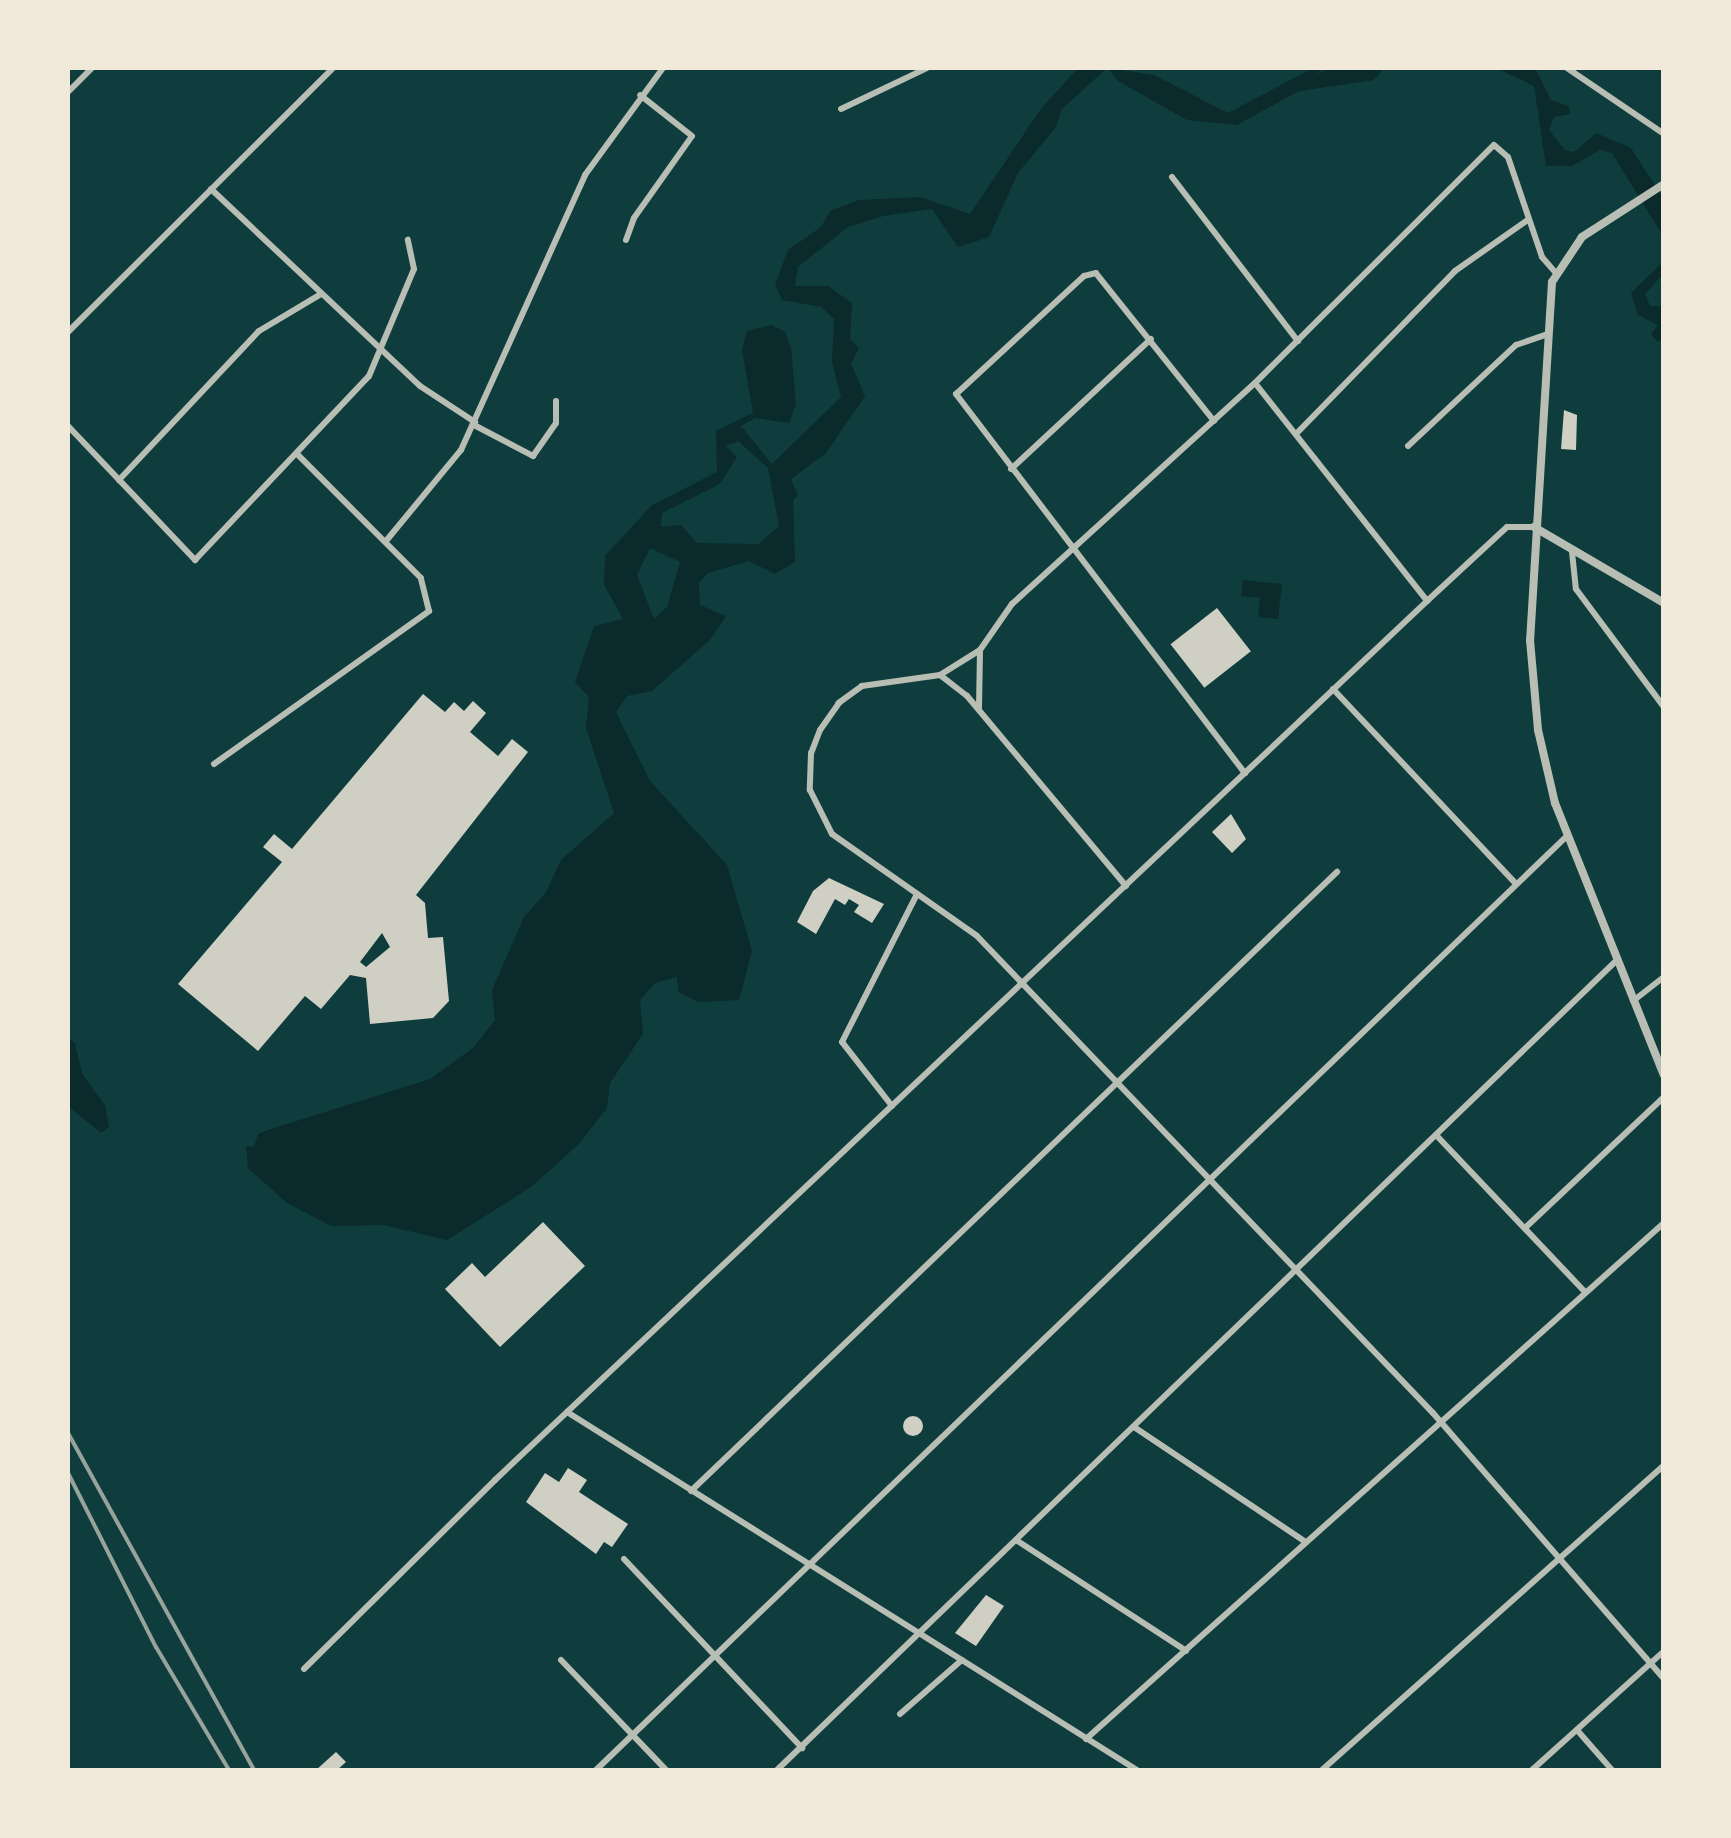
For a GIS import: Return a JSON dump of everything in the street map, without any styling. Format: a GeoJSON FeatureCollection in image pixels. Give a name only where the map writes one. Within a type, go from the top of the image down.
{"type":"FeatureCollection","features":[{"type":"Feature","properties":{"kind":"street"},"geometry":{"type":"LineString","coordinates":[[68,92],[92,68]]}},
{"type":"Feature","properties":{"kind":"street"},"geometry":{"type":"LineString","coordinates":[[68,332],[333,68]]}},
{"type":"Feature","properties":{"kind":"street"},"geometry":{"type":"LineString","coordinates":[[386,541],[449,470],[474,423],[585,175],[662,68]]}},
{"type":"Feature","properties":{"kind":"street"},"geometry":{"type":"LineString","coordinates":[[841,109],[927,68]]}},
{"type":"Feature","properties":{"kind":"street"},"geometry":{"type":"LineString","coordinates":[[1567,68],[1663,135]]}},
{"type":"Feature","properties":{"kind":"street"},"geometry":{"type":"LineString","coordinates":[[626,240],[634,218],[692,136],[640,95]]}},
{"type":"Feature","properties":{"kind":"street"},"geometry":{"type":"LineString","coordinates":[[1556,272],[1544,261],[1508,157],[1494,145],[1255,383],[1074,553],[1000,615],[980,650],[940,675],[891,678],[851,692],[824,722],[809,765],[813,802],[832,834],[977,936],[1111,1082],[1440,1422],[1664,1679]]}},
{"type":"Feature","properties":{"kind":"street"},"geometry":{"type":"LineString","coordinates":[[1172,176],[1298,341]]}},
{"type":"Feature","properties":{"kind":"street"},"geometry":{"type":"LineString","coordinates":[[1664,184],[1582,237],[1556,272],[1544,336],[1534,526],[1532,687],[1566,837],[1664,1075]]}},
{"type":"Feature","properties":{"kind":"street"},"geometry":{"type":"LineString","coordinates":[[212,189],[380,350],[474,423],[533,456],[556,423],[556,401]]}},
{"type":"Feature","properties":{"kind":"street"},"geometry":{"type":"LineString","coordinates":[[1296,434],[1456,270],[1530,219]]}},
{"type":"Feature","properties":{"kind":"street"},"geometry":{"type":"LineString","coordinates":[[68,426],[195,560],[369,376],[414,269],[408,240]]}},
{"type":"Feature","properties":{"kind":"street"},"geometry":{"type":"LineString","coordinates":[[1214,421],[1096,273],[1084,276],[956,394],[1010,470],[1245,773]]}},
{"type":"Feature","properties":{"kind":"street"},"geometry":{"type":"LineString","coordinates":[[118,480],[259,331],[321,294]]}},
{"type":"Feature","properties":{"kind":"street"},"geometry":{"type":"LineString","coordinates":[[1408,446],[1516,345],[1544,336]]}},
{"type":"Feature","properties":{"kind":"street"},"geometry":{"type":"LineString","coordinates":[[1010,470],[1150,339]]}},
{"type":"Feature","properties":{"kind":"street"},"geometry":{"type":"LineString","coordinates":[[1255,383],[1426,601]]}},
{"type":"Feature","properties":{"kind":"street"},"geometry":{"type":"LineString","coordinates":[[214,764],[422,622],[431,601],[420,578],[298,455]]}},
{"type":"Feature","properties":{"kind":"street"},"geometry":{"type":"LineString","coordinates":[[304,1668],[567,1412],[1507,526],[1534,526],[1572,552],[1664,603]]}},
{"type":"Feature","properties":{"kind":"street"},"geometry":{"type":"LineString","coordinates":[[1572,552],[1576,590],[1664,707]]}},
{"type":"Feature","properties":{"kind":"street"},"geometry":{"type":"LineString","coordinates":[[980,650],[980,710]]}},
{"type":"Feature","properties":{"kind":"street"},"geometry":{"type":"LineString","coordinates":[[940,675],[980,710],[1126,886]]}},
{"type":"Feature","properties":{"kind":"street"},"geometry":{"type":"LineString","coordinates":[[1333,690],[1514,882]]}},
{"type":"Feature","properties":{"kind":"street"},"geometry":{"type":"LineString","coordinates":[[596,1770],[1514,882],[1566,837]]}},
{"type":"Feature","properties":{"kind":"street"},"geometry":{"type":"LineString","coordinates":[[691,1491],[1111,1082],[1337,872]]}},
{"type":"Feature","properties":{"kind":"street"},"geometry":{"type":"LineString","coordinates":[[892,1106],[842,1042],[917,894]]}},
{"type":"Feature","properties":{"kind":"street"},"geometry":{"type":"LineString","coordinates":[[777,1770],[1615,962]]}},
{"type":"Feature","properties":{"kind":"street"},"geometry":{"type":"LineString","coordinates":[[1632,1001],[1664,978]]}},
{"type":"Feature","properties":{"kind":"street"},"geometry":{"type":"LineString","coordinates":[[1525,1228],[1664,1096]]}},
{"type":"Feature","properties":{"kind":"street"},"geometry":{"type":"LineString","coordinates":[[1436,1135],[1584,1290]]}},
{"type":"Feature","properties":{"kind":"street"},"geometry":{"type":"LineString","coordinates":[[1086,1739],[1664,1222]]}},
{"type":"Feature","properties":{"kind":"street"},"geometry":{"type":"LineString","coordinates":[[567,1412],[1138,1770]]}},
{"type":"Feature","properties":{"kind":"street"},"geometry":{"type":"LineString","coordinates":[[1134,1427],[1306,1542]]}},
{"type":"Feature","properties":{"kind":"street"},"geometry":{"type":"LineString","coordinates":[[1322,1770],[1664,1465]]}},
{"type":"Feature","properties":{"kind":"street"},"geometry":{"type":"LineString","coordinates":[[1016,1540],[1186,1650]]}},
{"type":"Feature","properties":{"kind":"street"},"geometry":{"type":"LineString","coordinates":[[624,1559],[802,1748]]}},
{"type":"Feature","properties":{"kind":"street"},"geometry":{"type":"LineString","coordinates":[[1532,1770],[1664,1651]]}},
{"type":"Feature","properties":{"kind":"street"},"geometry":{"type":"LineString","coordinates":[[561,1660],[666,1770]]}},
{"type":"Feature","properties":{"kind":"street"},"geometry":{"type":"LineString","coordinates":[[900,1714],[962,1660]]}},
{"type":"Feature","properties":{"kind":"street"},"geometry":{"type":"LineString","coordinates":[[1577,1730],[1612,1770]]}},
{"type":"Feature","properties":{"kind":"water"},"geometry":{"type":"Polygon","coordinates":[[[1078,68],[1107,68],[1062,109],[1056,127],[1018,173],[989,237],[958,247],[932,209],[883,216],[848,227],[798,267],[795,286],[828,286],[852,303],[850,339],[859,348],[851,364],[865,396],[826,453],[791,479],[798,495],[793,500],[795,562],[775,574],[749,561],[708,573],[699,583],[700,605],[726,616],[710,640],[652,691],[627,696],[616,712],[650,781],[727,865],[752,951],[739,1000],[699,1002],[678,992],[677,977],[655,983],[640,1000],[643,1034],[610,1083],[607,1108],[579,1144],[531,1187],[447,1240],[383,1225],[331,1226],[287,1203],[248,1168],[246,1146],[254,1147],[258,1134],[271,1129],[430,1079],[473,1048],[495,1020],[492,990],[524,917],[545,894],[561,860],[614,813],[586,728],[589,697],[575,682],[594,626],[623,619],[604,585],[605,556],[652,505],[717,472],[716,431],[753,413],[742,350],[747,331],[771,325],[785,332],[791,347],[796,404],[789,423],[755,418],[741,426],[772,464],[841,397],[832,362],[834,319],[821,307],[782,300],[775,285],[788,250],[821,227],[830,211],[859,200],[920,197],[970,214],[1040,110],[1078,68]],[[738,441],[726,446],[737,457],[720,484],[662,513],[661,527],[681,525],[697,543],[759,544],[779,526],[768,468],[738,441]],[[650,548],[637,575],[654,619],[667,607],[680,562],[650,548]]]}},
{"type":"Feature","properties":{"kind":"water"},"geometry":{"type":"Polygon","coordinates":[[[1108,68],[1154,75],[1228,113],[1313,68],[1323,68],[1316,74],[1332,68],[1384,68],[1374,80],[1299,91],[1237,125],[1187,120],[1118,81],[1108,68]]]}},
{"type":"Feature","properties":{"kind":"water"},"geometry":{"type":"Polygon","coordinates":[[[1496,68],[1535,68],[1551,100],[1569,106],[1570,114],[1554,117],[1549,130],[1565,150],[1574,152],[1596,133],[1631,148],[1663,198],[1663,236],[1612,153],[1600,150],[1572,166],[1546,166],[1534,86],[1496,68]]]}},
{"type":"Feature","properties":{"kind":"water"},"geometry":{"type":"Polygon","coordinates":[[[1663,262],[1663,274],[1645,294],[1650,306],[1663,306],[1663,339],[1658,342],[1651,334],[1658,325],[1638,315],[1631,293],[1663,262]]]}},
{"type":"Feature","properties":{"kind":"water"},"geometry":{"type":"Polygon","coordinates":[[[1243,580],[1282,584],[1278,619],[1258,617],[1260,598],[1241,596],[1243,580]]]}},
{"type":"Feature","properties":{"kind":"water"},"geometry":{"type":"Polygon","coordinates":[[[68,1038],[75,1043],[82,1074],[105,1105],[109,1127],[101,1133],[68,1106],[68,1038]]]}},
{"type":"Feature","properties":{"kind":"building"},"geometry":{"type":"Polygon","coordinates":[[[1564,410],[1577,415],[1576,450],[1561,449],[1564,410]]]}},
{"type":"Feature","properties":{"kind":"building"},"geometry":{"type":"Polygon","coordinates":[[[1217,608],[1251,651],[1204,688],[1171,644],[1217,608]]]}},
{"type":"Feature","properties":{"kind":"building"},"geometry":{"type":"Polygon","coordinates":[[[423,694],[445,712],[454,702],[464,711],[473,701],[486,713],[470,732],[498,756],[512,739],[528,752],[416,895],[425,903],[428,938],[443,937],[449,1001],[433,1018],[370,1024],[366,978],[350,975],[321,1009],[305,996],[258,1051],[178,984],[282,862],[263,847],[274,834],[292,849],[423,694]],[[382,933],[360,962],[366,967],[390,947],[382,933]]]}},
{"type":"Feature","properties":{"kind":"building"},"geometry":{"type":"Polygon","coordinates":[[[1231,814],[1246,839],[1232,853],[1212,832],[1231,814]]]}},
{"type":"Feature","properties":{"kind":"building"},"geometry":{"type":"Polygon","coordinates":[[[829,878],[884,904],[872,923],[854,912],[859,905],[849,899],[845,905],[835,899],[816,934],[797,922],[813,891],[829,878]]]}},
{"type":"Feature","properties":{"kind":"building"},"geometry":{"type":"Polygon","coordinates":[[[543,1222],[585,1266],[500,1347],[445,1289],[472,1263],[485,1277],[543,1222]]]}},
{"type":"Feature","properties":{"kind":"building"},"geometry":{"type":"Polygon","coordinates":[[[913,1416],[923,1426],[913,1436],[903,1426],[913,1416]]]}},
{"type":"Feature","properties":{"kind":"building"},"geometry":{"type":"Polygon","coordinates":[[[568,1468],[587,1480],[579,1492],[628,1524],[612,1547],[604,1542],[596,1554],[526,1502],[545,1473],[559,1482],[568,1468]]]}},
{"type":"Feature","properties":{"kind":"building"},"geometry":{"type":"Polygon","coordinates":[[[986,1595],[1004,1606],[976,1646],[955,1633],[986,1595]]]}},
{"type":"Feature","properties":{"kind":"building"},"geometry":{"type":"Polygon","coordinates":[[[336,1752],[346,1762],[337,1770],[316,1770],[336,1752]]]}},
{"type":"Feature","properties":{"kind":"railway"},"geometry":{"type":"LineString","coordinates":[[68,1433],[254,1770]]}},
{"type":"Feature","properties":{"kind":"railway"},"geometry":{"type":"LineString","coordinates":[[68,1473],[156,1647],[229,1770]]}}]}
